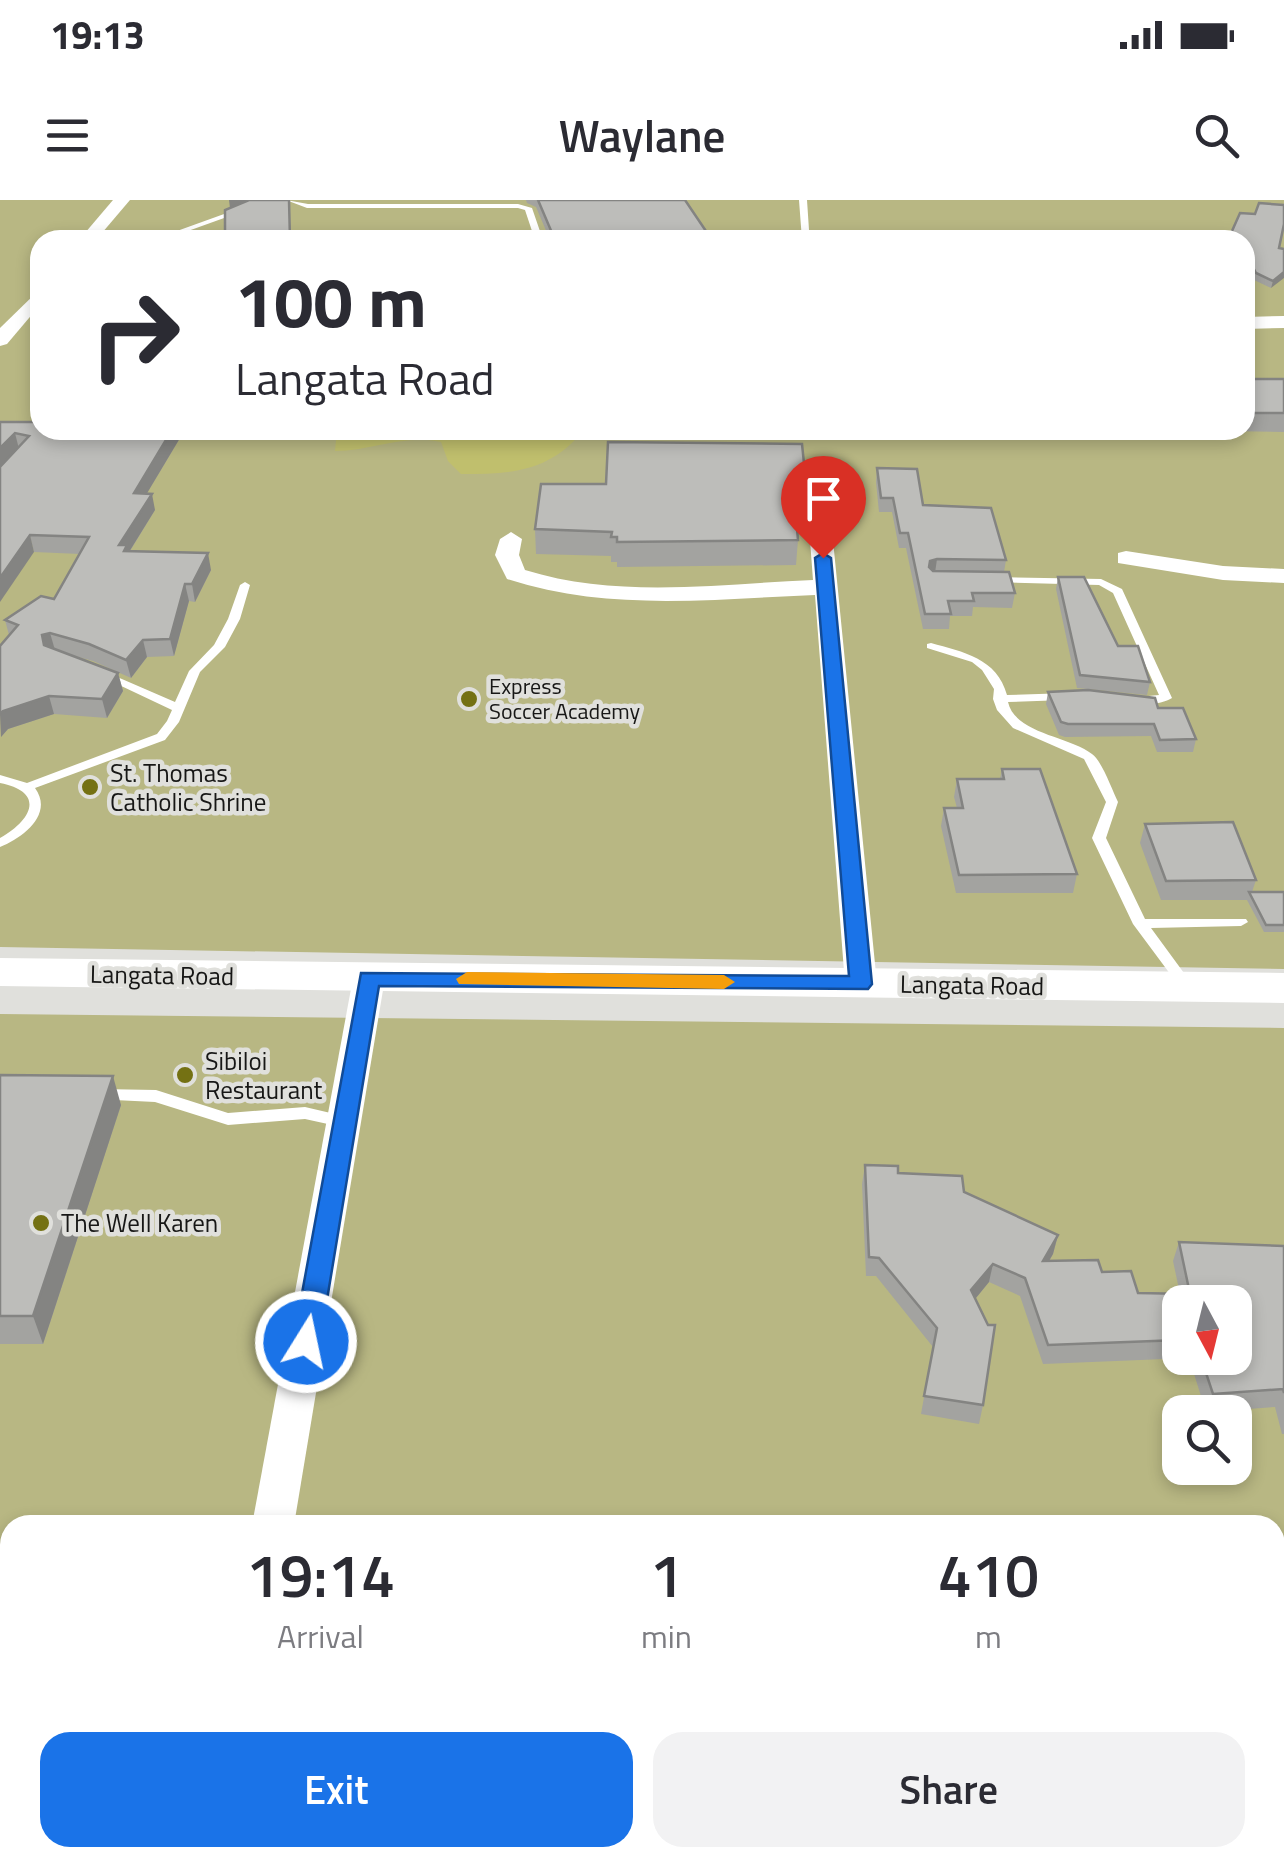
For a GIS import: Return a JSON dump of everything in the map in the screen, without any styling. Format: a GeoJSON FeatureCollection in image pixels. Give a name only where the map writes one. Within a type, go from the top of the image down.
{"type":"FeatureCollection","features":[{"type":"Feature","properties":{"kind":"main road","name":"Langata Road"},"geometry":{"type":"LineString","coordinates":[[0,972],[1284,988]]}},
{"type":"Feature","properties":{"kind":"street"},"geometry":{"type":"LineString","coordinates":[[96,230],[122,200]]}},
{"type":"Feature","properties":{"kind":"street"},"geometry":{"type":"LineString","coordinates":[[0,340],[30,306]]}},
{"type":"Feature","properties":{"kind":"street"},"geometry":{"type":"LineString","coordinates":[[1255,323],[1284,322]]}},
{"type":"Feature","properties":{"kind":"street"},"geometry":{"type":"LineString","coordinates":[[818,500],[860,984]]}},
{"type":"Feature","properties":{"kind":"street"},"geometry":{"type":"LineString","coordinates":[[510,539],[506,555],[515,574],[539,585],[604,593],[826,586]]}},
{"type":"Feature","properties":{"kind":"street"},"geometry":{"type":"LineString","coordinates":[[1126,558],[1223,574],[1284,576]]}},
{"type":"Feature","properties":{"kind":"street"},"geometry":{"type":"LineString","coordinates":[[275,1515],[369,978]]}},
{"type":"Feature","properties":{"kind":"lane"},"geometry":{"type":"LineString","coordinates":[[184,230],[270,200]]}},
{"type":"Feature","properties":{"kind":"lane"},"geometry":{"type":"LineString","coordinates":[[290,200],[307,206],[518,206],[528,208],[536,230]]}},
{"type":"Feature","properties":{"kind":"lane"},"geometry":{"type":"LineString","coordinates":[[803,200],[806,230]]}},
{"type":"Feature","properties":{"kind":"lane"},"geometry":{"type":"LineString","coordinates":[[971,580],[1101,582],[1118,591],[1166,698],[1154,703],[1119,699]]}},
{"type":"Feature","properties":{"kind":"lane"},"geometry":{"type":"LineString","coordinates":[[28,787],[150,744],[173,722],[196,671],[218,647],[234,619],[245,585]]}},
{"type":"Feature","properties":{"kind":"lane"},"geometry":{"type":"LineString","coordinates":[[930,646],[976,660],[1000,689],[999,699],[1017,725],[1077,748],[1089,757],[1112,802],[1099,838],[1140,924],[1187,987]]}},
{"type":"Feature","properties":{"kind":"lane"},"geometry":{"type":"LineString","coordinates":[[88,667],[178,708]]}},
{"type":"Feature","properties":{"kind":"lane"},"geometry":{"type":"LineString","coordinates":[[999,699],[1086,695]]}},
{"type":"Feature","properties":{"kind":"lane"},"geometry":{"type":"LineString","coordinates":[[0,779],[28,787],[37,798],[38,810],[30,824],[0,843]]}},
{"type":"Feature","properties":{"kind":"lane"},"geometry":{"type":"LineString","coordinates":[[1140,924],[1242,922]]}},
{"type":"Feature","properties":{"kind":"lane"},"geometry":{"type":"LineString","coordinates":[[78,1094],[156,1096],[228,1119],[305,1113],[346,1122]]}},
{"type":"Feature","properties":{"kind":"shaded area"},"geometry":{"type":"Polygon","coordinates":[[[0,200],[1284,200],[1284,969],[0,947],[0,200]]]}},
{"type":"Feature","properties":{"kind":"shaded area"},"geometry":{"type":"Polygon","coordinates":[[[336,440],[414,440],[401,441],[335,451],[336,440]]]}},
{"type":"Feature","properties":{"kind":"shaded area"},"geometry":{"type":"Polygon","coordinates":[[[427,440],[575,440],[557,455],[529,468],[461,474],[448,461],[441,442],[427,440]]]}},
{"type":"Feature","properties":{"kind":"shaded area"},"geometry":{"type":"Polygon","coordinates":[[[0,1014],[1284,1028],[1284,1515],[0,1515],[0,1014]]]}},
{"type":"Feature","properties":{"kind":"building"},"geometry":{"type":"Polygon","coordinates":[[[249,200],[289,200],[290,230],[225,230],[225,210],[249,200]]]}},
{"type":"Feature","properties":{"kind":"building"},"geometry":{"type":"Polygon","coordinates":[[[538,200],[685,200],[705,230],[551,230],[538,200]]]}},
{"type":"Feature","properties":{"kind":"building"},"geometry":{"type":"Polygon","coordinates":[[[1259,203],[1284,205],[1279,248],[1284,249],[1284,272],[1273,281],[1255,271],[1255,230],[1232,230],[1240,213],[1255,214],[1259,203]]]}},
{"type":"Feature","properties":{"kind":"building"},"geometry":{"type":"Polygon","coordinates":[[[1255,379],[1284,379],[1284,413],[1255,413],[1255,379]]]}},
{"type":"Feature","properties":{"kind":"building"},"geometry":{"type":"Polygon","coordinates":[[[0,422],[30,422],[30,440],[166,440],[134,493],[152,494],[119,545],[127,545],[124,551],[208,553],[192,584],[185,584],[170,639],[143,640],[126,660],[89,644],[50,633],[42,635],[44,645],[118,673],[102,699],[49,696],[0,714],[0,646],[18,625],[5,620],[41,596],[54,599],[89,537],[30,535],[0,578],[0,467],[29,436],[15,433],[0,448],[0,422]]]}},
{"type":"Feature","properties":{"kind":"building"},"geometry":{"type":"Polygon","coordinates":[[[608,442],[802,444],[805,473],[792,475],[798,540],[617,542],[617,537],[611,537],[612,532],[535,529],[541,484],[606,484],[608,442]]]}},
{"type":"Feature","properties":{"kind":"building"},"geometry":{"type":"Polygon","coordinates":[[[877,468],[917,469],[923,505],[991,508],[1006,560],[937,559],[930,561],[929,567],[933,571],[1009,572],[1015,593],[972,593],[974,601],[948,601],[951,614],[925,614],[908,533],[900,533],[893,498],[881,498],[877,468]]]}},
{"type":"Feature","properties":{"kind":"building"},"geometry":{"type":"Polygon","coordinates":[[[1058,577],[1084,577],[1118,646],[1138,646],[1150,682],[1080,675],[1058,577]]]}},
{"type":"Feature","properties":{"kind":"building"},"geometry":{"type":"Polygon","coordinates":[[[1088,690],[1155,698],[1158,708],[1183,708],[1196,739],[1160,740],[1154,724],[1061,722],[1048,692],[1088,690]]]}},
{"type":"Feature","properties":{"kind":"building"},"geometry":{"type":"Polygon","coordinates":[[[1002,769],[1040,769],[1077,874],[959,875],[944,808],[963,808],[957,779],[1004,779],[1002,769]]]}},
{"type":"Feature","properties":{"kind":"building"},"geometry":{"type":"Polygon","coordinates":[[[1233,822],[1256,880],[1166,881],[1145,824],[1233,822]]]}},
{"type":"Feature","properties":{"kind":"building"},"geometry":{"type":"Polygon","coordinates":[[[1249,892],[1284,892],[1284,925],[1266,925],[1249,892]]]}},
{"type":"Feature","properties":{"kind":"building","name":"The Well Karen"},"geometry":{"type":"Polygon","coordinates":[[[0,1075],[113,1076],[33,1316],[0,1316],[0,1075]]]}},
{"type":"Feature","properties":{"kind":"building"},"geometry":{"type":"Polygon","coordinates":[[[865,1165],[898,1166],[898,1173],[962,1176],[964,1192],[1058,1235],[1043,1261],[1098,1260],[1102,1272],[1131,1271],[1138,1293],[1162,1293],[1162,1341],[1048,1345],[1025,1278],[993,1264],[971,1290],[988,1325],[995,1325],[983,1405],[924,1396],[937,1328],[879,1258],[869,1257],[865,1165]]]}},
{"type":"Feature","properties":{"kind":"building"},"geometry":{"type":"Polygon","coordinates":[[[1179,1242],[1284,1246],[1284,1393],[1283,1389],[1213,1394],[1207,1375],[1252,1375],[1252,1285],[1188,1285],[1179,1242]]]}},
{"type":"Feature","properties":{"kind":"slow traffic"},"geometry":{"type":"LineString","coordinates":[[467,979],[724,982]]}},
{"type":"Feature","properties":{"kind":"place","name":"Express Soccer Academy"},"geometry":{"type":"Point","coordinates":[469,699]}},
{"type":"Feature","properties":{"kind":"place","name":"St. Thomas Catholic Shrine"},"geometry":{"type":"Point","coordinates":[90,787]}},
{"type":"Feature","properties":{"kind":"place","name":"Sibiloi Restaurant"},"geometry":{"type":"Point","coordinates":[185,1075]}},
{"type":"Feature","properties":{"kind":"place","name":"The Well Karen"},"geometry":{"type":"Point","coordinates":[41,1223]}},
{"type":"Feature","properties":{"kind":"route"},"geometry":{"type":"LineString","coordinates":[[306,1342],[369,978],[860,984],[823,558]]}}]}
